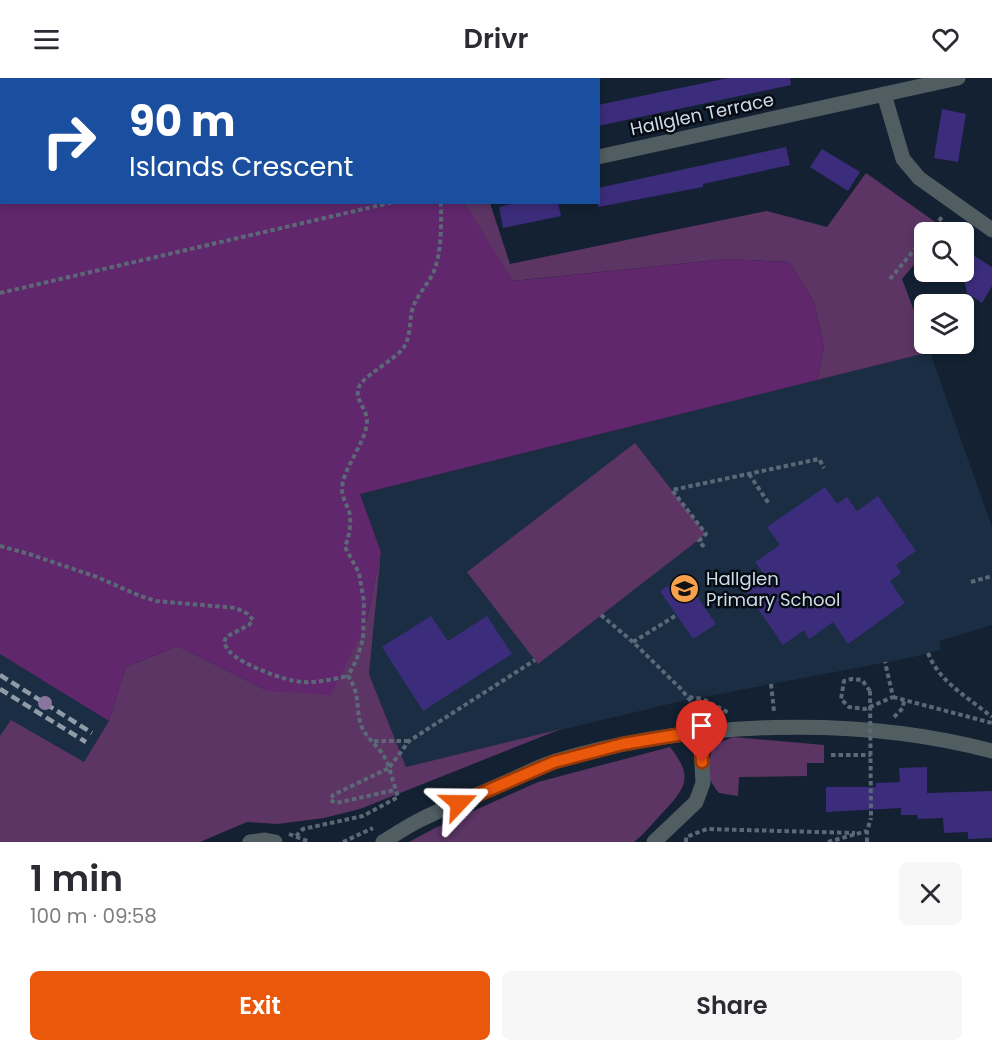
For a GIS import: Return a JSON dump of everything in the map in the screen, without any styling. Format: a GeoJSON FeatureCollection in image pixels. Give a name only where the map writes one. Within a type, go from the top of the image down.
{"type":"FeatureCollection","features":[{"type":"Feature","properties":{"kind":"street","name":"Hallglen Terrace"},"geometry":{"type":"LineString","coordinates":[[600,157],[958,78]]}},
{"type":"Feature","properties":{"kind":"street"},"geometry":{"type":"LineString","coordinates":[[884,94],[903,159],[919,178],[992,230]]}},
{"type":"Feature","properties":{"kind":"street"},"geometry":{"type":"LineString","coordinates":[[383,842],[421,819],[554,762],[623,744],[700,731],[816,728],[895,733],[992,751]]}},
{"type":"Feature","properties":{"kind":"street"},"geometry":{"type":"LineString","coordinates":[[654,842],[696,802],[703,783],[700,731]]}},
{"type":"Feature","properties":{"kind":"street"},"geometry":{"type":"LineString","coordinates":[[250,842],[280,840]]}},
{"type":"Feature","properties":{"kind":"path"},"geometry":{"type":"LineString","coordinates":[[938,222],[954,203]]}},
{"type":"Feature","properties":{"kind":"path"},"geometry":{"type":"LineString","coordinates":[[0,293],[385,204]]}},
{"type":"Feature","properties":{"kind":"path"},"geometry":{"type":"LineString","coordinates":[[348,676],[360,650],[365,627],[359,573],[345,547],[349,534],[350,516],[342,488],[367,422],[358,389],[362,380],[389,363],[404,347],[411,330],[412,311],[434,272],[440,246],[441,204]]}},
{"type":"Feature","properties":{"kind":"path"},"geometry":{"type":"LineString","coordinates":[[890,279],[914,250]]}},
{"type":"Feature","properties":{"kind":"path"},"geometry":{"type":"LineString","coordinates":[[704,547],[699,541],[706,534],[672,490],[819,459],[824,468]]}},
{"type":"Feature","properties":{"kind":"path"},"geometry":{"type":"LineString","coordinates":[[749,474],[769,504]]}},
{"type":"Feature","properties":{"kind":"path"},"geometry":{"type":"LineString","coordinates":[[0,546],[20,550],[97,577],[156,601],[236,608],[248,614],[253,620],[249,625],[226,637],[224,643],[229,651],[243,661],[283,678],[300,682],[316,682],[348,676]]}},
{"type":"Feature","properties":{"kind":"path"},"geometry":{"type":"LineString","coordinates":[[971,582],[992,576]]}},
{"type":"Feature","properties":{"kind":"path"},"geometry":{"type":"LineString","coordinates":[[601,615],[633,642],[689,697],[695,716]]}},
{"type":"Feature","properties":{"kind":"path"},"geometry":{"type":"LineString","coordinates":[[633,642],[675,616]]}},
{"type":"Feature","properties":{"kind":"path"},"geometry":{"type":"LineString","coordinates":[[928,652],[932,664],[940,675],[992,717]]}},
{"type":"Feature","properties":{"kind":"path"},"geometry":{"type":"LineString","coordinates":[[395,790],[336,803],[330,800],[333,795],[388,768],[409,741],[535,660]]}},
{"type":"Feature","properties":{"kind":"path"},"geometry":{"type":"LineString","coordinates":[[885,662],[893,697]]}},
{"type":"Feature","properties":{"kind":"path"},"geometry":{"type":"LineString","coordinates":[[296,836],[303,829],[346,820],[377,809],[398,797],[387,759],[361,724],[358,698],[354,684],[348,676]]}},
{"type":"Feature","properties":{"kind":"path"},"geometry":{"type":"LineString","coordinates":[[867,842],[867,831],[871,818],[871,755],[870,691],[862,680],[844,681],[841,699],[849,707],[865,708],[893,697],[992,723]]}},
{"type":"Feature","properties":{"kind":"path"},"geometry":{"type":"LineString","coordinates":[[771,684],[774,711]]}},
{"type":"Feature","properties":{"kind":"path"},"geometry":{"type":"LineString","coordinates":[[689,697],[703,699],[729,713]]}},
{"type":"Feature","properties":{"kind":"path"},"geometry":{"type":"LineString","coordinates":[[372,741],[409,741]]}},
{"type":"Feature","properties":{"kind":"path"},"geometry":{"type":"LineString","coordinates":[[831,755],[871,755]]}},
{"type":"Feature","properties":{"kind":"path"},"geometry":{"type":"LineString","coordinates":[[686,842],[686,837],[707,830],[855,833]]}},
{"type":"Feature","properties":{"kind":"path"},"geometry":{"type":"LineString","coordinates":[[828,842],[867,831]]}},
{"type":"Feature","properties":{"kind":"path"},"geometry":{"type":"LineString","coordinates":[[280,840],[290,833],[310,842]]}},
{"type":"Feature","properties":{"kind":"shaded area"},"geometry":{"type":"Polygon","coordinates":[[[866,173],[935,222],[914,222],[914,265],[902,279],[914,311],[914,354],[922,354],[817,380],[824,347],[814,302],[789,262],[727,259],[512,281],[465,204],[490,204],[510,264],[767,211],[827,227],[866,173]]]}},
{"type":"Feature","properties":{"kind":"shaded area"},"geometry":{"type":"Polygon","coordinates":[[[0,204],[465,204],[513,281],[727,259],[789,262],[814,302],[824,347],[817,380],[360,494],[381,552],[365,627],[331,695],[268,691],[178,646],[126,667],[109,721],[0,654],[0,204]]]}},
{"type":"Feature","properties":{"kind":"shaded area","name":"Hallglen Primary School"},"geometry":{"type":"Polygon","coordinates":[[[922,354],[931,354],[992,527],[992,625],[939,641],[941,650],[909,658],[682,701],[406,767],[369,674],[381,552],[360,494],[922,354]]]}},
{"type":"Feature","properties":{"kind":"shaded area"},"geometry":{"type":"Polygon","coordinates":[[[635,443],[706,534],[538,664],[467,572],[635,443]]]}},
{"type":"Feature","properties":{"kind":"shaded area"},"geometry":{"type":"Polygon","coordinates":[[[381,552],[369,674],[406,767],[561,729],[360,809],[324,818],[278,824],[247,822],[200,842],[0,842],[0,736],[11,720],[84,762],[109,721],[126,667],[178,646],[268,691],[365,627],[381,552]]]}},
{"type":"Feature","properties":{"kind":"shaded area"},"geometry":{"type":"Polygon","coordinates":[[[0,580],[160,678],[118,842],[0,835],[0,580]]]}},
{"type":"Feature","properties":{"kind":"shaded area"},"geometry":{"type":"Polygon","coordinates":[[[733,737],[824,745],[824,763],[807,763],[807,776],[739,777],[738,796],[719,793],[708,775],[709,759],[714,745],[733,737]]]}},
{"type":"Feature","properties":{"kind":"shaded area"},"geometry":{"type":"Polygon","coordinates":[[[670,747],[682,766],[684,781],[682,788],[672,803],[634,842],[409,842],[538,782],[670,747]]]}},
{"type":"Feature","properties":{"kind":"building"},"geometry":{"type":"Polygon","coordinates":[[[728,78],[790,78],[791,85],[600,126],[600,105],[728,78]]]}},
{"type":"Feature","properties":{"kind":"building"},"geometry":{"type":"Polygon","coordinates":[[[942,109],[966,114],[958,162],[934,158],[942,109]]]}},
{"type":"Feature","properties":{"kind":"building"},"geometry":{"type":"Polygon","coordinates":[[[786,147],[790,165],[703,184],[703,187],[598,207],[600,188],[786,147]]]}},
{"type":"Feature","properties":{"kind":"building"},"geometry":{"type":"Polygon","coordinates":[[[822,149],[860,172],[848,191],[810,167],[822,149]]]}},
{"type":"Feature","properties":{"kind":"building"},"geometry":{"type":"Polygon","coordinates":[[[511,204],[558,204],[561,216],[503,228],[499,207],[511,204]]]}},
{"type":"Feature","properties":{"kind":"building"},"geometry":{"type":"Polygon","coordinates":[[[974,256],[992,267],[992,286],[982,303],[974,298],[974,294],[967,293],[965,282],[974,282],[974,256]]]}},
{"type":"Feature","properties":{"kind":"building"},"geometry":{"type":"Polygon","coordinates":[[[825,487],[837,504],[847,497],[857,511],[878,496],[916,551],[896,565],[901,573],[890,581],[905,603],[848,644],[833,622],[809,639],[804,630],[783,645],[745,590],[765,576],[755,562],[780,545],[767,527],[825,487]]]}},
{"type":"Feature","properties":{"kind":"building"},"geometry":{"type":"Polygon","coordinates":[[[683,576],[716,624],[693,639],[660,591],[683,576]]]}},
{"type":"Feature","properties":{"kind":"building"},"geometry":{"type":"Polygon","coordinates":[[[431,616],[448,641],[487,616],[512,654],[423,711],[382,647],[431,616]]]}},
{"type":"Feature","properties":{"kind":"building"},"geometry":{"type":"Polygon","coordinates":[[[927,767],[927,793],[992,791],[992,838],[968,839],[968,832],[944,833],[943,818],[918,819],[917,815],[901,815],[901,808],[826,812],[826,787],[876,787],[876,783],[900,782],[899,768],[927,767]]]}},
{"type":"Feature","properties":{"kind":"railway"},"geometry":{"type":"LineString","coordinates":[[0,675],[92,733]]}},
{"type":"Feature","properties":{"kind":"railway"},"geometry":{"type":"LineString","coordinates":[[0,689],[86,742]]}},
{"type":"Feature","properties":{"kind":"place","name":"Hallglen Primary School"},"geometry":{"type":"Point","coordinates":[685,588]}},
{"type":"Feature","properties":{"kind":"route"},"geometry":{"type":"LineString","coordinates":[[459,803],[554,762],[623,744],[700,731],[702,762]]}}]}
